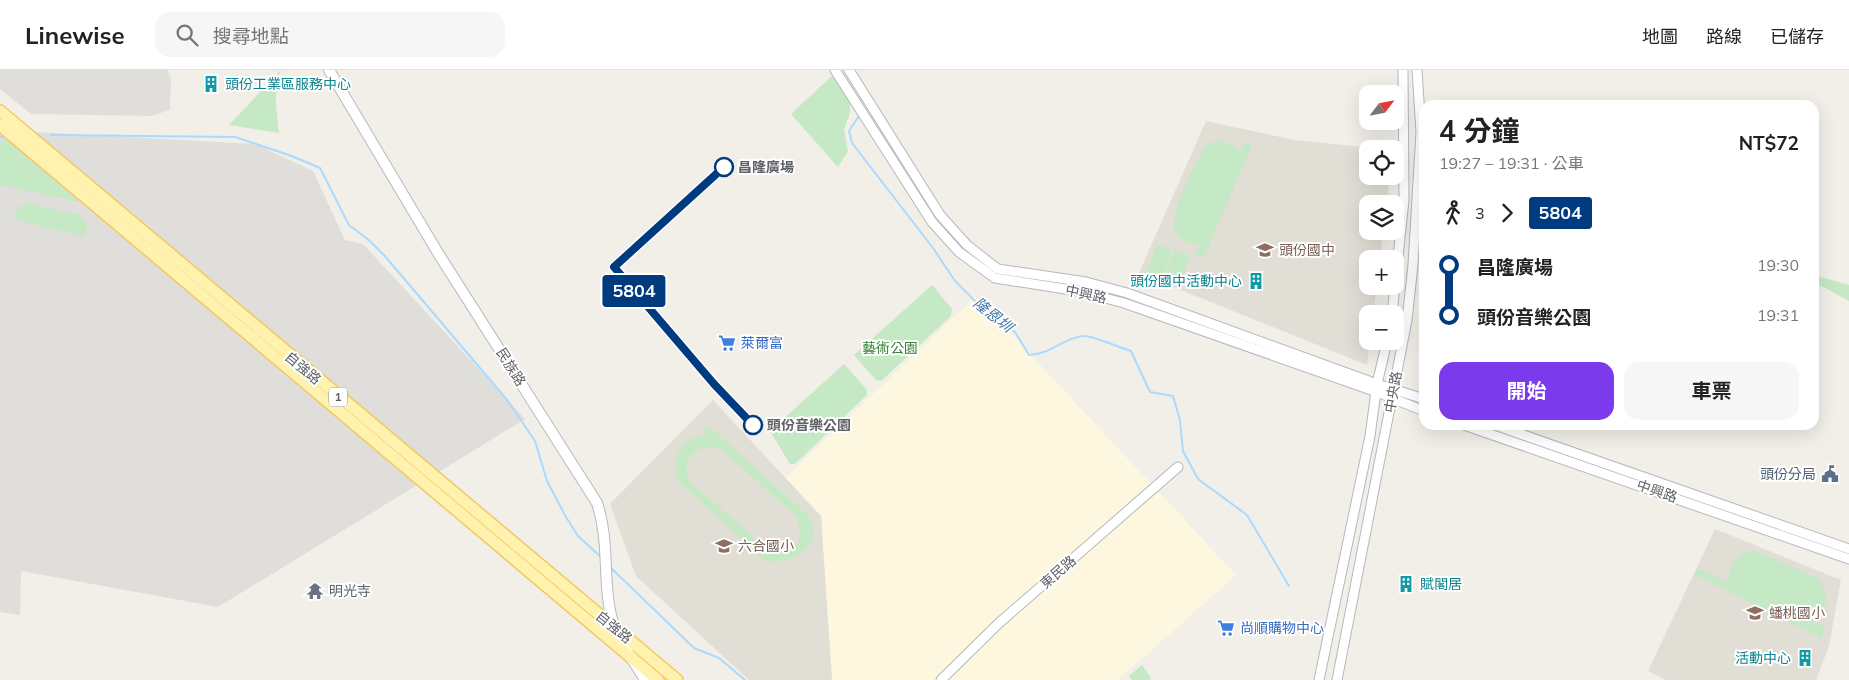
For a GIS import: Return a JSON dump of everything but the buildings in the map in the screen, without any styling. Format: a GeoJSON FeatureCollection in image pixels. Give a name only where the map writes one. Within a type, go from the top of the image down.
{"type":"FeatureCollection","features":[{"type":"Feature","properties":{"kind":"main road","name":"民族路"},"geometry":{"type":"LineString","coordinates":[[329,70],[438,253],[597,503],[603,521],[606,572],[614,627],[645,680]]}},
{"type":"Feature","properties":{"kind":"main road","name":"自強路"},"geometry":{"type":"LineString","coordinates":[[0,111],[172,264],[273,350],[416,469],[614,627],[677,680]]}},
{"type":"Feature","properties":{"kind":"main road","name":"自強路"},"geometry":{"type":"LineString","coordinates":[[0,125],[172,264]]}},
{"type":"Feature","properties":{"kind":"main road","name":"自強路"},"geometry":{"type":"LineString","coordinates":[[416,469],[658,680]]}},
{"type":"Feature","properties":{"kind":"street","name":"中興路"},"geometry":{"type":"LineString","coordinates":[[835,70],[932,222],[960,252],[994,278],[1078,291],[1124,303],[1377,388],[1395,388],[1419,396]]}},
{"type":"Feature","properties":{"kind":"street","name":"中興路"},"geometry":{"type":"LineString","coordinates":[[849,70],[940,215],[968,245],[994,266],[1086,282],[1127,293],[1377,388],[1392,400],[1419,409]]}},
{"type":"Feature","properties":{"kind":"street"},"geometry":{"type":"LineString","coordinates":[[1393,305],[1404,200],[1403,70]]}},
{"type":"Feature","properties":{"kind":"street","name":"中央路"},"geometry":{"type":"LineString","coordinates":[[1417,70],[1419,101]]}},
{"type":"Feature","properties":{"kind":"street","name":"中央路"},"geometry":{"type":"LineString","coordinates":[[1337,680],[1407,320],[1419,165]]}},
{"type":"Feature","properties":{"kind":"street","name":"中央路"},"geometry":{"type":"LineString","coordinates":[[1319,680],[1370,436],[1385,350]]}},
{"type":"Feature","properties":{"kind":"street","name":"中興路"},"geometry":{"type":"LineString","coordinates":[[1488,430],[1849,559]]}},
{"type":"Feature","properties":{"kind":"street","name":"中興路"},"geometry":{"type":"LineString","coordinates":[[1509,430],[1849,549]]}},
{"type":"Feature","properties":{"kind":"street","name":"東民路"},"geometry":{"type":"LineString","coordinates":[[941,680],[1000,623],[1178,467]]}},
{"type":"Feature","properties":{"kind":"shaded area"},"geometry":{"type":"Polygon","coordinates":[[[0,70],[167,70],[171,78],[170,110],[151,116],[31,114],[0,89],[0,70]]]}},
{"type":"Feature","properties":{"kind":"shaded area","name":"頭份國中"},"geometry":{"type":"Polygon","coordinates":[[[1206,121],[1294,140],[1359,147],[1359,185],[1389,185],[1388,195],[1359,195],[1359,240],[1382,240],[1381,250],[1359,250],[1359,295],[1376,295],[1374,305],[1359,305],[1359,350],[1369,350],[1367,365],[1139,273],[1206,121]]]}},
{"type":"Feature","properties":{"kind":"shaded area"},"geometry":{"type":"Polygon","coordinates":[[[0,130],[255,144],[313,171],[345,240],[363,244],[525,419],[218,607],[21,571],[20,615],[0,612],[0,130]]]}},
{"type":"Feature","properties":{"kind":"shaded area"},"geometry":{"type":"Polygon","coordinates":[[[976,296],[1236,575],[1118,680],[832,680],[821,516],[785,478],[976,296]]]}},
{"type":"Feature","properties":{"kind":"shaded area","name":"六合國小"},"geometry":{"type":"Polygon","coordinates":[[[713,400],[821,516],[832,680],[749,680],[636,576],[610,504],[713,400]]]}},
{"type":"Feature","properties":{"kind":"shaded area","name":"蟠桃國小"},"geometry":{"type":"Polygon","coordinates":[[[1715,529],[1841,580],[1829,646],[1816,680],[1666,680],[1648,671],[1715,529]]]}},
{"type":"Feature","properties":{"kind":"green space"},"geometry":{"type":"Polygon","coordinates":[[[281,70],[276,93],[279,133],[229,125],[281,70]]]}},
{"type":"Feature","properties":{"kind":"green space"},"geometry":{"type":"Polygon","coordinates":[[[832,76],[850,101],[850,113],[844,129],[848,151],[838,167],[791,114],[832,76]]]}},
{"type":"Feature","properties":{"kind":"green space"},"geometry":{"type":"Polygon","coordinates":[[[0,141],[8,141],[79,202],[0,185],[0,141]]]}},
{"type":"Feature","properties":{"kind":"green space"},"geometry":{"type":"Polygon","coordinates":[[[1220,141],[1233,145],[1239,152],[1245,141],[1252,144],[1204,258],[1196,255],[1200,245],[1185,241],[1178,236],[1175,228],[1175,218],[1177,206],[1187,180],[1203,149],[1209,143],[1220,141]]]}},
{"type":"Feature","properties":{"kind":"green space"},"geometry":{"type":"Polygon","coordinates":[[[26,203],[80,215],[87,224],[86,234],[82,236],[16,220],[14,217],[17,209],[26,203]]]}},
{"type":"Feature","properties":{"kind":"green space"},"geometry":{"type":"Polygon","coordinates":[[[1157,244],[1173,250],[1162,279],[1146,273],[1157,244]]]}},
{"type":"Feature","properties":{"kind":"green space"},"geometry":{"type":"Polygon","coordinates":[[[1175,250],[1190,256],[1180,285],[1164,279],[1175,250]]]}},
{"type":"Feature","properties":{"kind":"green space"},"geometry":{"type":"Polygon","coordinates":[[[1819,276],[1849,285],[1849,301],[1819,285],[1819,276]]]}},
{"type":"Feature","properties":{"kind":"green space","name":"藝術公園"},"geometry":{"type":"Polygon","coordinates":[[[932,285],[952,309],[951,316],[881,381],[876,380],[854,355],[932,285]]]}},
{"type":"Feature","properties":{"kind":"green space"},"geometry":{"type":"Polygon","coordinates":[[[844,364],[867,390],[867,395],[795,464],[790,464],[770,431],[844,364]]]}},
{"type":"Feature","properties":{"kind":"green space"},"geometry":{"type":"Polygon","coordinates":[[[709,426],[809,516],[813,527],[813,537],[803,552],[784,560],[764,560],[679,482],[676,465],[680,450],[691,439],[708,434],[704,430],[709,426]],[[708,447],[696,451],[692,455],[687,464],[690,481],[765,548],[778,553],[792,549],[800,534],[796,516],[720,448],[708,447]]]}},
{"type":"Feature","properties":{"kind":"green space"},"geometry":{"type":"Polygon","coordinates":[[[1753,550],[1817,578],[1824,590],[1826,601],[1821,612],[1811,621],[1825,627],[1822,639],[1694,574],[1698,568],[1728,583],[1734,562],[1742,554],[1753,550]]]}},
{"type":"Feature","properties":{"kind":"green space"},"geometry":{"type":"Polygon","coordinates":[[[1142,665],[1151,678],[1149,680],[1132,680],[1129,676],[1142,665]]]}},
{"type":"Feature","properties":{"kind":"waterway","name":"隆恩圳"},"geometry":{"type":"LineString","coordinates":[[859,116],[849,131],[852,143],[933,248],[955,281],[983,309],[1015,332],[1029,355],[1043,352],[1076,337],[1087,336],[1131,351],[1150,392],[1173,396],[1180,420],[1183,451],[1198,479],[1247,515],[1289,586]]}},
{"type":"Feature","properties":{"kind":"waterway"},"geometry":{"type":"LineString","coordinates":[[51,135],[235,137],[289,155],[320,168],[349,225],[370,241],[384,255],[508,401],[535,441],[547,481],[566,517],[578,536],[602,558]]}},
{"type":"Feature","properties":{"kind":"waterway"},"geometry":{"type":"LineString","coordinates":[[610,567],[694,648],[719,658],[745,680]]}},
{"type":"Feature","properties":{"kind":"bus line","name":"5804"},"geometry":{"type":"LineString","coordinates":[[724,167],[614,267],[714,384],[753,425]]}},
{"type":"Feature","properties":{"kind":"place","name":"頭份工業區服務中心"},"geometry":{"type":"Point","coordinates":[211,84]}},
{"type":"Feature","properties":{"kind":"place","name":"昌隆廣場"},"geometry":{"type":"Point","coordinates":[724,167]}},
{"type":"Feature","properties":{"kind":"place","name":"頭份國中"},"geometry":{"type":"Point","coordinates":[1265,250]}},
{"type":"Feature","properties":{"kind":"place","name":"頭份國中活動中心"},"geometry":{"type":"Point","coordinates":[1256,281]}},
{"type":"Feature","properties":{"kind":"place","name":"萊爾富"},"geometry":{"type":"Point","coordinates":[727,343]}},
{"type":"Feature","properties":{"kind":"place","name":"頭份音樂公園"},"geometry":{"type":"Point","coordinates":[753,425]}},
{"type":"Feature","properties":{"kind":"place","name":"頭份分局"},"geometry":{"type":"Point","coordinates":[1830,474]}},
{"type":"Feature","properties":{"kind":"place","name":"六合國小"},"geometry":{"type":"Point","coordinates":[724,546]}},
{"type":"Feature","properties":{"kind":"place","name":"賦閣居"},"geometry":{"type":"Point","coordinates":[1406,584]}},
{"type":"Feature","properties":{"kind":"place","name":"明光寺"},"geometry":{"type":"Point","coordinates":[315,591]}},
{"type":"Feature","properties":{"kind":"place","name":"蟠桃國小"},"geometry":{"type":"Point","coordinates":[1755,613]}},
{"type":"Feature","properties":{"kind":"place","name":"尚順購物中心"},"geometry":{"type":"Point","coordinates":[1226,628]}},
{"type":"Feature","properties":{"kind":"place","name":"活動中心"},"geometry":{"type":"Point","coordinates":[1805,658]}}]}
